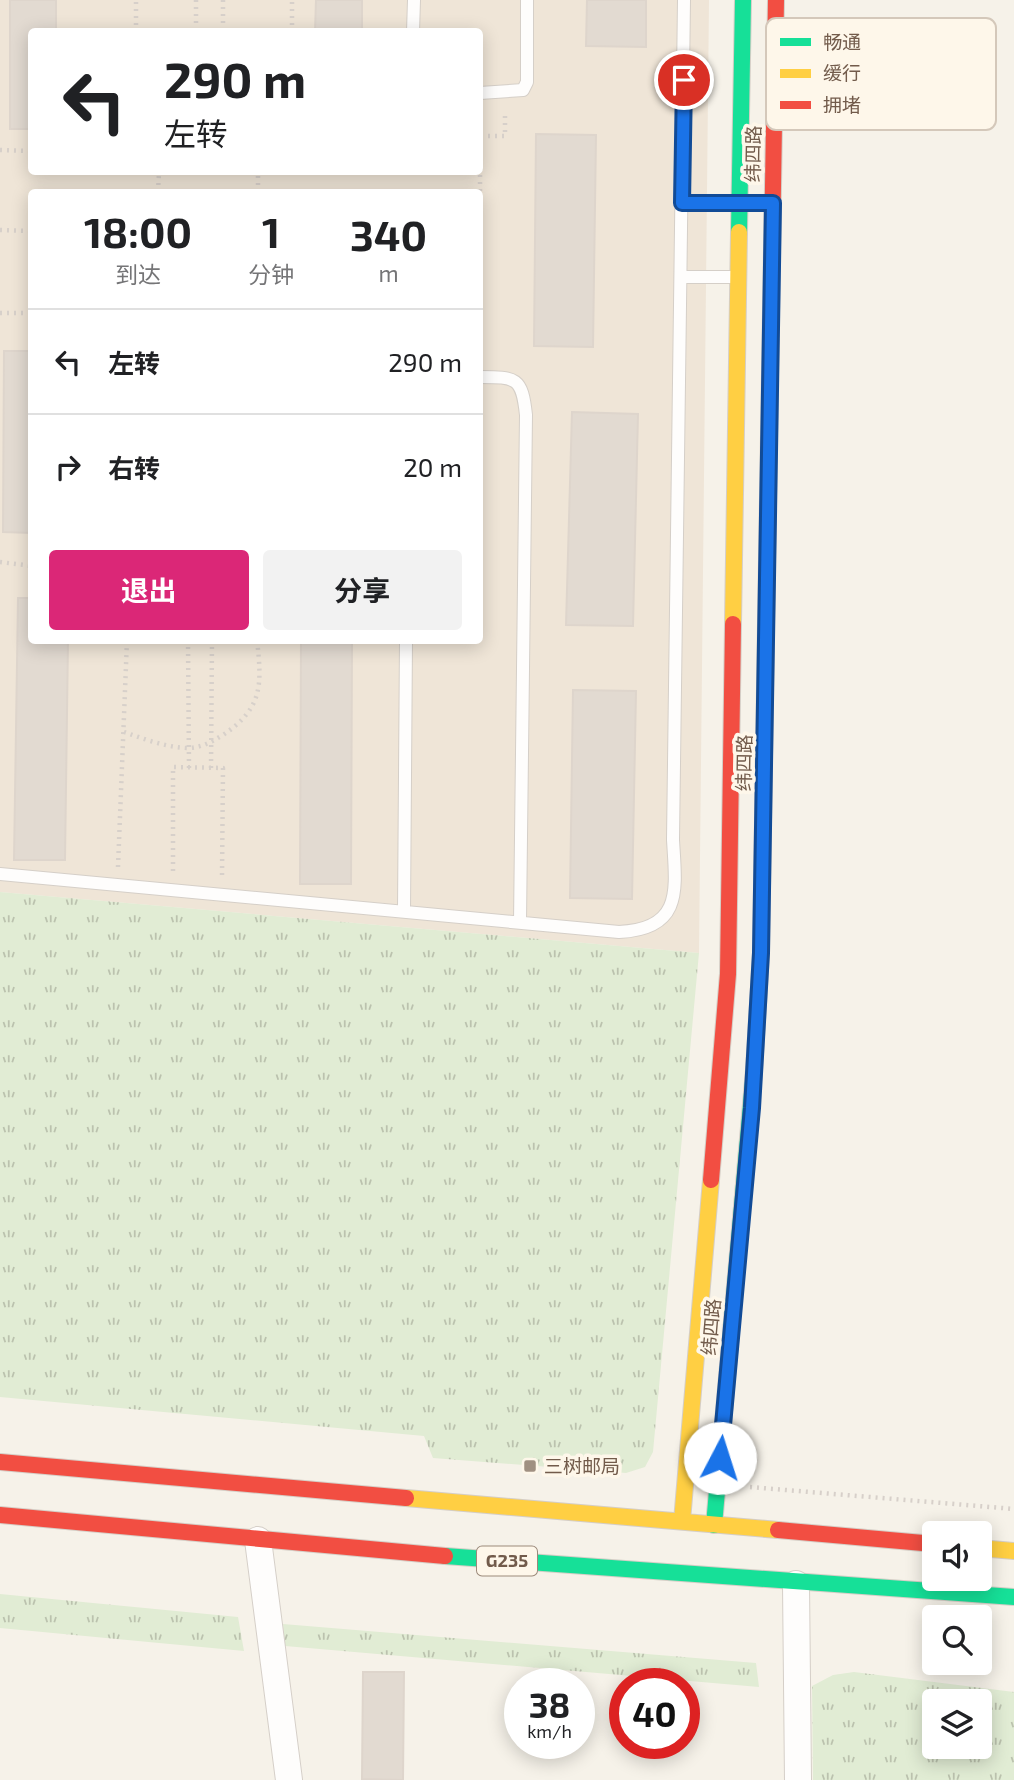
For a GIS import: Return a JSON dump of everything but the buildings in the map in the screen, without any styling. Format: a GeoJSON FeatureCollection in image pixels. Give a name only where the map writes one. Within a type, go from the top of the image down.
{"type":"FeatureCollection","features":[{"type":"Feature","properties":{"kind":"main road","name":"纬四路"},"geometry":{"type":"LineString","coordinates":[[682,1521],[728,974],[756,277],[757,203],[743,0]]}},
{"type":"Feature","properties":{"kind":"main road","name":"纬四路"},"geometry":{"type":"LineString","coordinates":[[774,18],[776,0]]}},
{"type":"Feature","properties":{"kind":"main road","name":"纬四路"},"geometry":{"type":"LineString","coordinates":[[714,1524],[752,1108],[761,953],[756,277],[757,203],[766,107]]}},
{"type":"Feature","properties":{"kind":"main road"},"geometry":{"type":"LineString","coordinates":[[0,1462],[922,1543]]}},
{"type":"Feature","properties":{"kind":"main road","name":"G235"},"geometry":{"type":"LineString","coordinates":[[0,1515],[258,1540],[796,1584],[1014,1597]]}},
{"type":"Feature","properties":{"kind":"main road"},"geometry":{"type":"LineString","coordinates":[[992,1549],[1014,1551]]}},
{"type":"Feature","properties":{"kind":"street"},"geometry":{"type":"LineString","coordinates":[[258,1540],[289,1780]]}},
{"type":"Feature","properties":{"kind":"street"},"geometry":{"type":"LineString","coordinates":[[796,1584],[797,1780]]}},
{"type":"Feature","properties":{"kind":"lane"},"geometry":{"type":"LineString","coordinates":[[413,28],[414,0]]}},
{"type":"Feature","properties":{"kind":"lane"},"geometry":{"type":"LineString","coordinates":[[483,93],[523,90],[527,82],[527,0]]}},
{"type":"Feature","properties":{"kind":"lane"},"geometry":{"type":"LineString","coordinates":[[0,874],[638,931],[664,918],[674,902],[684,0]]}},
{"type":"Feature","properties":{"kind":"lane"},"geometry":{"type":"LineString","coordinates":[[682,203],[757,203]]}},
{"type":"Feature","properties":{"kind":"lane"},"geometry":{"type":"LineString","coordinates":[[682,277],[756,277]]}},
{"type":"Feature","properties":{"kind":"lane"},"geometry":{"type":"LineString","coordinates":[[483,377],[509,378],[518,382],[524,391],[526,415],[520,922]]}},
{"type":"Feature","properties":{"kind":"lane"},"geometry":{"type":"LineString","coordinates":[[404,911],[406,644]]}},
{"type":"Feature","properties":{"kind":"path"},"geometry":{"type":"LineString","coordinates":[[136,0],[136,28]]}},
{"type":"Feature","properties":{"kind":"path"},"geometry":{"type":"LineString","coordinates":[[196,0],[196,28]]}},
{"type":"Feature","properties":{"kind":"path"},"geometry":{"type":"LineString","coordinates":[[223,0],[223,28]]}},
{"type":"Feature","properties":{"kind":"path"},"geometry":{"type":"LineString","coordinates":[[292,0],[292,28]]}},
{"type":"Feature","properties":{"kind":"path"},"geometry":{"type":"LineString","coordinates":[[483,136],[505,136],[504,93]]}},
{"type":"Feature","properties":{"kind":"path"},"geometry":{"type":"LineString","coordinates":[[0,150],[28,151]]}},
{"type":"Feature","properties":{"kind":"path"},"geometry":{"type":"LineString","coordinates":[[0,230],[28,231]]}},
{"type":"Feature","properties":{"kind":"path"},"geometry":{"type":"LineString","coordinates":[[0,313],[28,313]]}},
{"type":"Feature","properties":{"kind":"path"},"geometry":{"type":"LineString","coordinates":[[0,562],[28,566]]}},
{"type":"Feature","properties":{"kind":"path"},"geometry":{"type":"LineString","coordinates":[[118,885],[127,644]]}},
{"type":"Feature","properties":{"kind":"path"},"geometry":{"type":"LineString","coordinates":[[188,644],[189,768]]}},
{"type":"Feature","properties":{"kind":"path"},"geometry":{"type":"LineString","coordinates":[[211,768],[212,644]]}},
{"type":"Feature","properties":{"kind":"path"},"geometry":{"type":"LineString","coordinates":[[124,732],[157,743],[188,748],[211,743],[251,711],[261,677],[257,644]]}},
{"type":"Feature","properties":{"kind":"path"},"geometry":{"type":"LineString","coordinates":[[173,890],[173,767],[223,768],[222,894]]}},
{"type":"Feature","properties":{"kind":"path"},"geometry":{"type":"LineString","coordinates":[[718,1485],[1014,1509]]}},
{"type":"Feature","properties":{"kind":"shaded area"},"geometry":{"type":"Polygon","coordinates":[[[0,0],[709,0],[699,953],[0,892],[0,0]]]}},
{"type":"Feature","properties":{"kind":"green space"},"geometry":{"type":"Polygon","coordinates":[[[0,892],[699,953],[653,1452],[645,1467],[626,1473],[433,1458],[424,1436],[0,1397],[0,892]]]}},
{"type":"Feature","properties":{"kind":"green space"},"geometry":{"type":"Polygon","coordinates":[[[0,1594],[238,1617],[244,1651],[0,1628],[0,1594]]]}},
{"type":"Feature","properties":{"kind":"green space"},"geometry":{"type":"Polygon","coordinates":[[[283,1624],[756,1663],[759,1687],[700,1682],[700,1668],[609,1668],[609,1674],[595,1673],[595,1668],[539,1668],[285,1646],[283,1624]]]}},
{"type":"Feature","properties":{"kind":"green space"},"geometry":{"type":"Polygon","coordinates":[[[854,1672],[990,1689],[922,1689],[922,1759],[992,1759],[992,1689],[1014,1692],[1014,1780],[813,1780],[812,1686],[833,1675],[854,1672]]]}},
{"type":"Feature","properties":{"kind":"traffic: fast"},"geometry":{"type":"LineString","coordinates":[[739,232],[743,0]]}},
{"type":"Feature","properties":{"kind":"traffic: fast"},"geometry":{"type":"LineString","coordinates":[[714,1525],[754,1070]]}},
{"type":"Feature","properties":{"kind":"traffic: fast"},"geometry":{"type":"LineString","coordinates":[[445,1556],[1014,1597]]}},
{"type":"Feature","properties":{"kind":"traffic: slow"},"geometry":{"type":"LineString","coordinates":[[733,624],[739,232]]}},
{"type":"Feature","properties":{"kind":"traffic: slow"},"geometry":{"type":"LineString","coordinates":[[754,1070],[761,953],[766,622]]}},
{"type":"Feature","properties":{"kind":"traffic: slow"},"geometry":{"type":"LineString","coordinates":[[682,1521],[711,1180]]}},
{"type":"Feature","properties":{"kind":"traffic: slow"},"geometry":{"type":"LineString","coordinates":[[406,1498],[778,1530]]}},
{"type":"Feature","properties":{"kind":"traffic: slow"},"geometry":{"type":"LineString","coordinates":[[992,1549],[1014,1551]]}},
{"type":"Feature","properties":{"kind":"traffic: jam"},"geometry":{"type":"LineString","coordinates":[[776,0],[776,18]]}},
{"type":"Feature","properties":{"kind":"traffic: jam"},"geometry":{"type":"LineString","coordinates":[[766,622],[774,130]]}},
{"type":"Feature","properties":{"kind":"traffic: jam"},"geometry":{"type":"LineString","coordinates":[[711,1180],[728,974],[733,624]]}},
{"type":"Feature","properties":{"kind":"traffic: jam"},"geometry":{"type":"LineString","coordinates":[[0,1462],[406,1498]]}},
{"type":"Feature","properties":{"kind":"traffic: jam"},"geometry":{"type":"LineString","coordinates":[[0,1515],[445,1556]]}},
{"type":"Feature","properties":{"kind":"traffic: jam"},"geometry":{"type":"LineString","coordinates":[[778,1530],[922,1543]]}},
{"type":"Feature","properties":{"kind":"place","name":"三树邮局"},"geometry":{"type":"Point","coordinates":[530,1466]}},
{"type":"Feature","properties":{"kind":"route"},"geometry":{"type":"LineString","coordinates":[[684,80],[682,203],[773,203],[761,953],[752,1108],[720,1458]]}}]}
